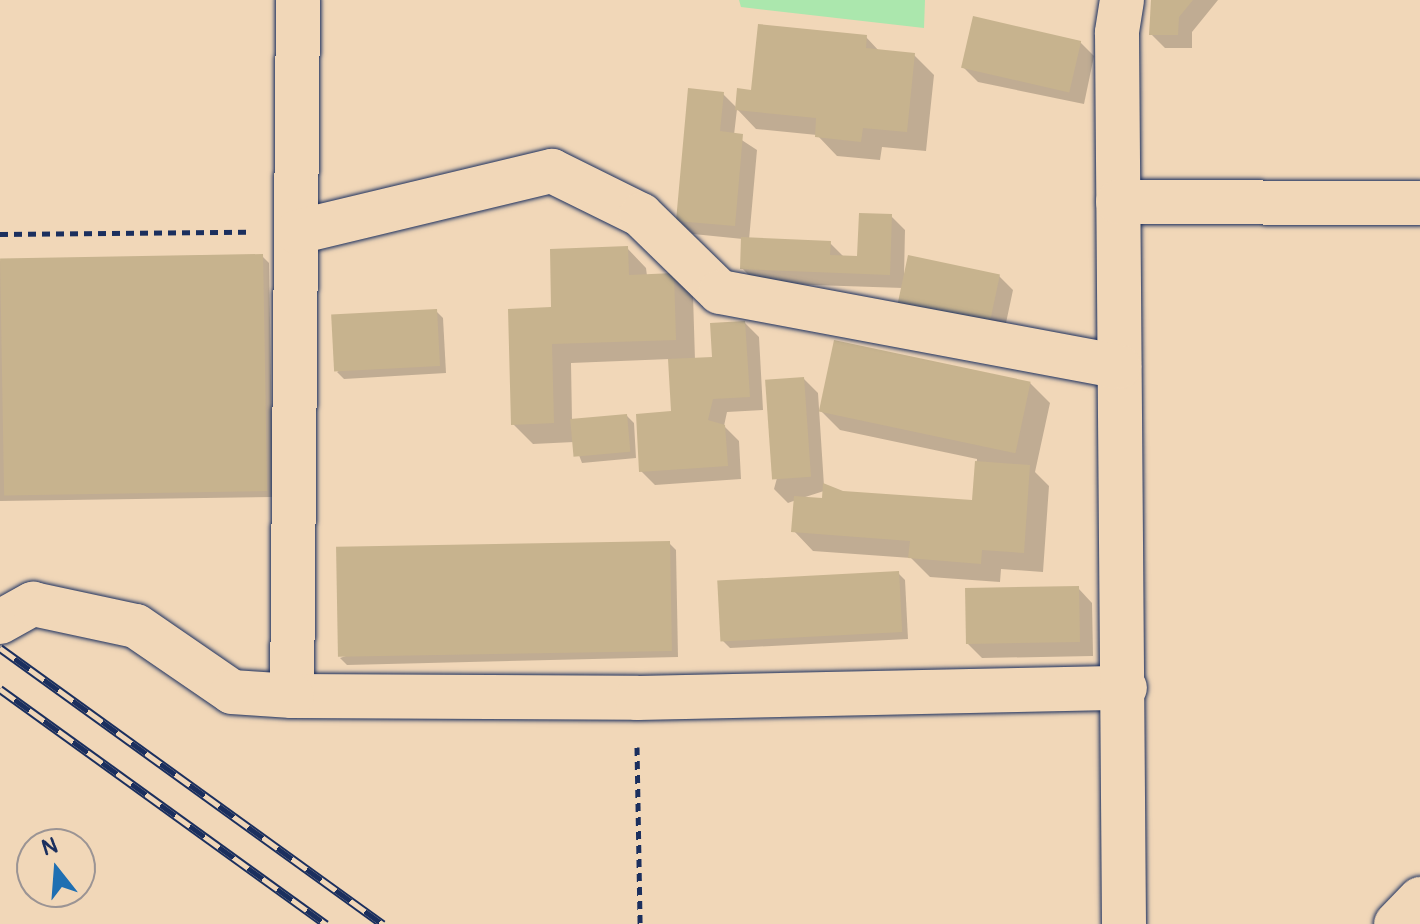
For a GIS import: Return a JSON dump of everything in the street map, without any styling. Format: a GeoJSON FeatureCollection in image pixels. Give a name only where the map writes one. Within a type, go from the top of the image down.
{"type":"FeatureCollection","features":[{"type":"Feature","properties":{"kind":"street"},"geometry":{"type":"LineString","coordinates":[[292,696],[298,0]]}},
{"type":"Feature","properties":{"kind":"street"},"geometry":{"type":"LineString","coordinates":[[1122,0],[1117,33],[1125,688],[1124,924]]}},
{"type":"Feature","properties":{"kind":"street"},"geometry":{"type":"LineString","coordinates":[[297,232],[552,171],[641,215],[720,292],[1119,367]]}},
{"type":"Feature","properties":{"kind":"street"},"geometry":{"type":"LineString","coordinates":[[1118,202],[1420,203]]}},
{"type":"Feature","properties":{"kind":"street"},"geometry":{"type":"LineString","coordinates":[[0,622],[33,604],[136,626],[232,692],[292,696],[637,698],[1125,688]]}},
{"type":"Feature","properties":{"kind":"street"},"geometry":{"type":"LineString","coordinates":[[1396,924],[1420,899]]}},
{"type":"Feature","properties":{"kind":"path"},"geometry":{"type":"LineString","coordinates":[[0,234],[297,232]]}},
{"type":"Feature","properties":{"kind":"path"},"geometry":{"type":"LineString","coordinates":[[637,698],[640,924]]}},
{"type":"Feature","properties":{"kind":"green space"},"geometry":{"type":"Polygon","coordinates":[[[739,0],[925,0],[924,28],[741,7],[739,0]]]}},
{"type":"Feature","properties":{"kind":"building"},"geometry":{"type":"Polygon","coordinates":[[[1151,0],[1193,0],[1179,17],[1178,35],[1149,35],[1151,0]]]}},
{"type":"Feature","properties":{"kind":"building"},"geometry":{"type":"Polygon","coordinates":[[[973,16],[1081,41],[1069,93],[961,68],[973,16]]]}},
{"type":"Feature","properties":{"kind":"building"},"geometry":{"type":"Polygon","coordinates":[[[758,24],[867,35],[866,48],[915,53],[907,132],[863,128],[861,142],[815,137],[816,118],[735,110],[737,88],[751,90],[758,24]]]}},
{"type":"Feature","properties":{"kind":"building"},"geometry":{"type":"Polygon","coordinates":[[[688,88],[724,92],[720,131],[743,134],[735,226],[676,221],[688,88]]]}},
{"type":"Feature","properties":{"kind":"building"},"geometry":{"type":"Polygon","coordinates":[[[859,213],[892,214],[890,275],[740,269],[741,237],[831,241],[830,255],[857,256],[859,213]]]}},
{"type":"Feature","properties":{"kind":"building"},"geometry":{"type":"Polygon","coordinates":[[[628,246],[629,275],[674,273],[676,340],[552,344],[554,423],[511,425],[508,309],[551,307],[550,249],[628,246]]]}},
{"type":"Feature","properties":{"kind":"building"},"geometry":{"type":"Polygon","coordinates":[[[263,254],[267,491],[4,496],[0,259],[263,254]]]}},
{"type":"Feature","properties":{"kind":"building"},"geometry":{"type":"Polygon","coordinates":[[[908,255],[1000,275],[989,324],[897,305],[908,255]]]}},
{"type":"Feature","properties":{"kind":"building"},"geometry":{"type":"Polygon","coordinates":[[[437,309],[440,366],[334,371],[331,315],[437,309]]]}},
{"type":"Feature","properties":{"kind":"building"},"geometry":{"type":"Polygon","coordinates":[[[745,321],[750,397],[713,399],[708,420],[725,425],[728,466],[639,472],[636,414],[671,411],[668,359],[712,357],[710,323],[745,321]]]}},
{"type":"Feature","properties":{"kind":"building"},"geometry":{"type":"Polygon","coordinates":[[[834,340],[1031,382],[1015,453],[819,411],[834,340]]]}},
{"type":"Feature","properties":{"kind":"building"},"geometry":{"type":"Polygon","coordinates":[[[804,377],[811,477],[772,479],[765,380],[804,377]]]}},
{"type":"Feature","properties":{"kind":"building"},"geometry":{"type":"Polygon","coordinates":[[[627,414],[630,452],[574,457],[570,419],[627,414]]]}},
{"type":"Feature","properties":{"kind":"building"},"geometry":{"type":"Polygon","coordinates":[[[975,461],[1030,465],[1024,553],[982,550],[981,564],[908,558],[910,541],[791,532],[794,496],[822,498],[823,483],[843,491],[972,500],[975,461]]]}},
{"type":"Feature","properties":{"kind":"building"},"geometry":{"type":"Polygon","coordinates":[[[670,541],[672,651],[338,657],[336,547],[670,541]]]}},
{"type":"Feature","properties":{"kind":"building"},"geometry":{"type":"Polygon","coordinates":[[[899,571],[902,632],[720,641],[717,581],[899,571]]]}},
{"type":"Feature","properties":{"kind":"building"},"geometry":{"type":"Polygon","coordinates":[[[1079,586],[1080,642],[966,644],[965,588],[1079,586]]]}},
{"type":"Feature","properties":{"kind":"railway"},"geometry":{"type":"LineString","coordinates":[[0,648],[383,924]]}},
{"type":"Feature","properties":{"kind":"railway"},"geometry":{"type":"LineString","coordinates":[[0,689],[326,924]]}}]}
